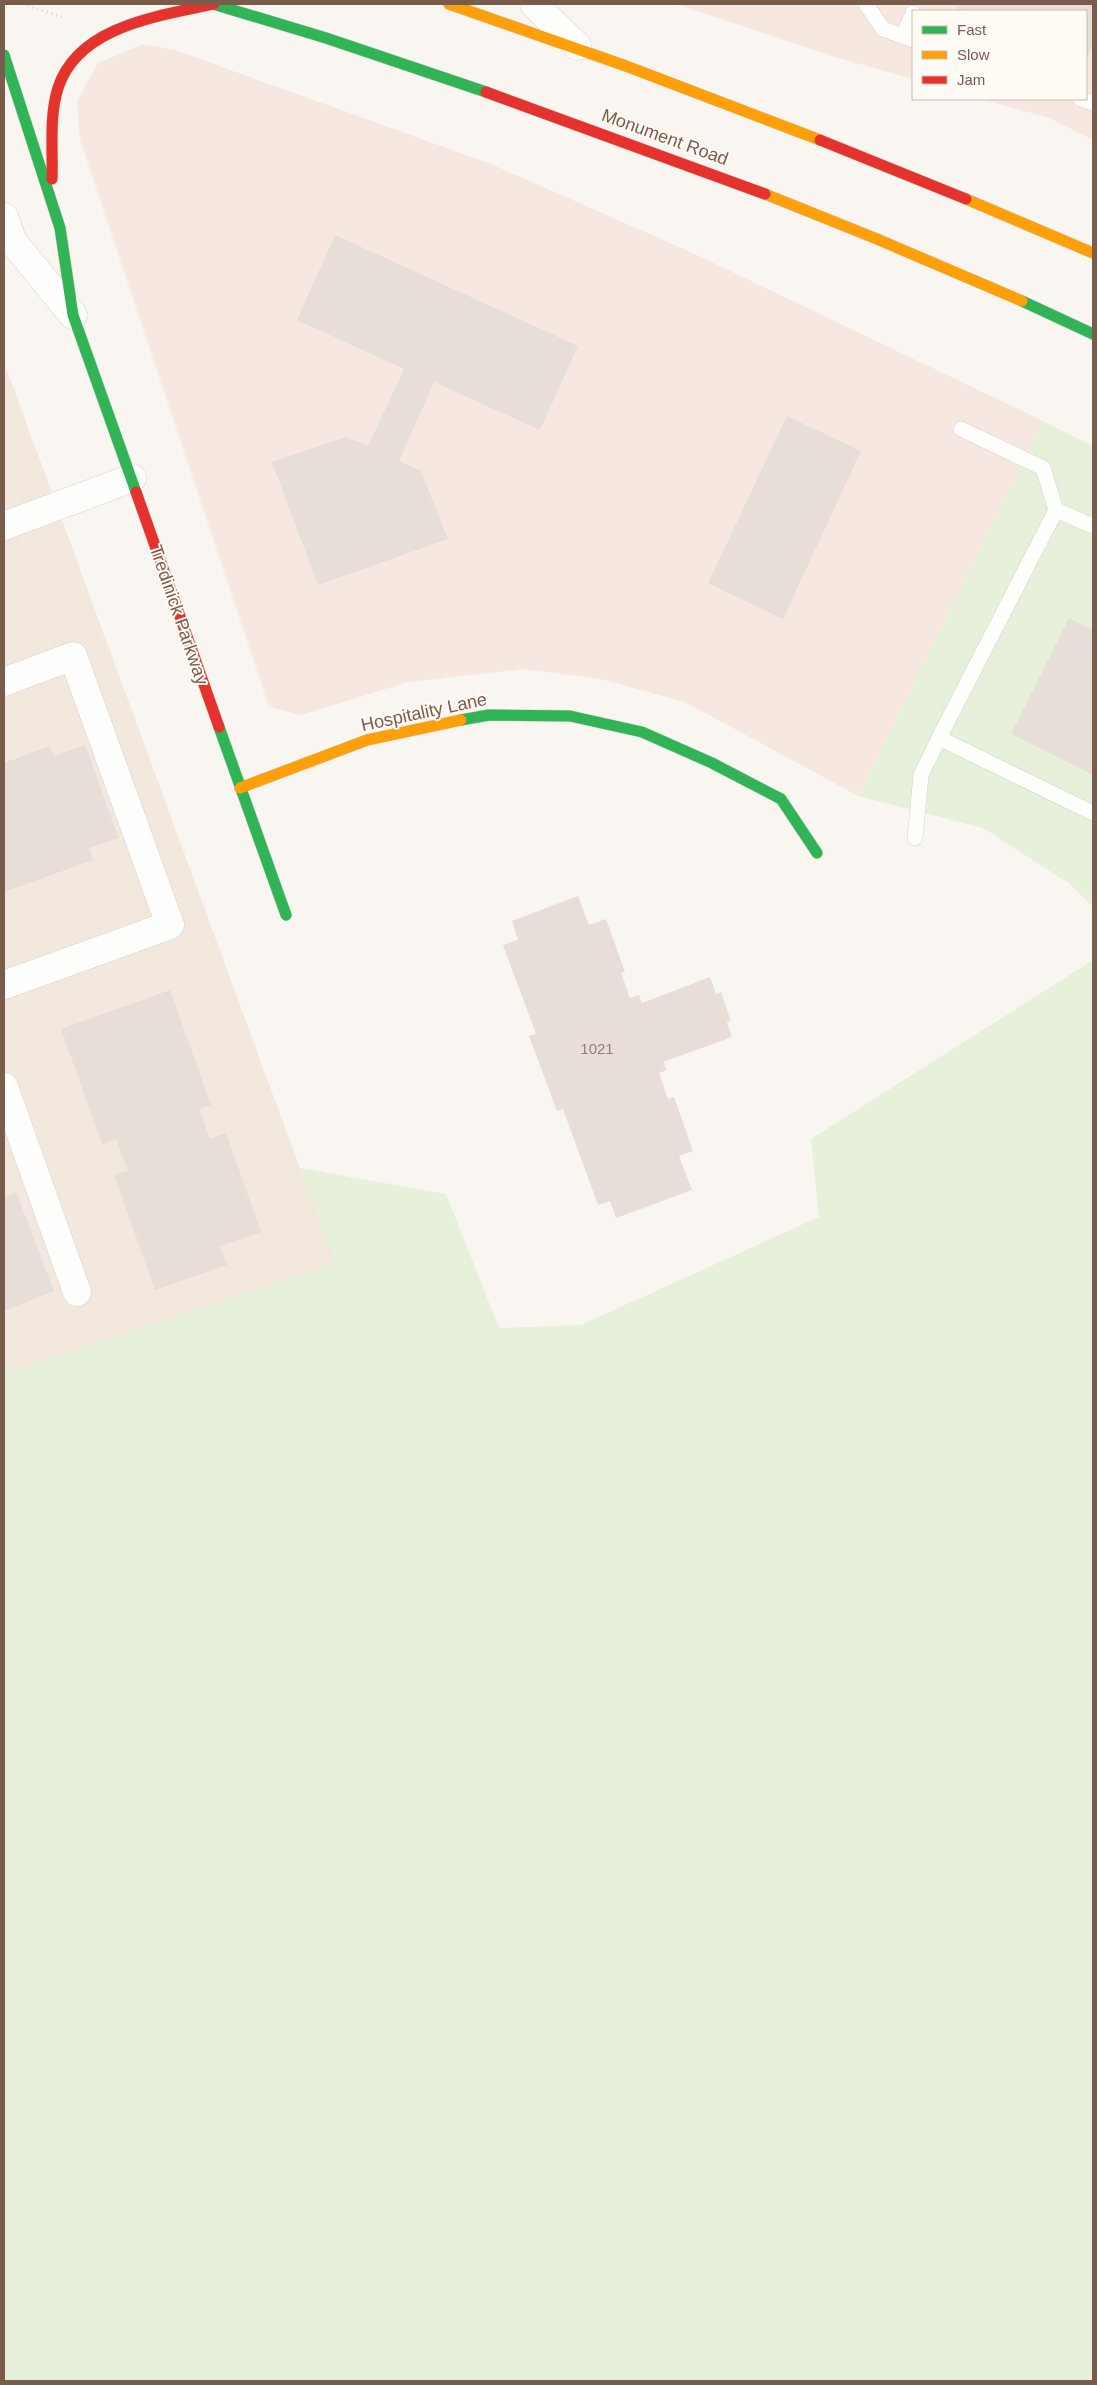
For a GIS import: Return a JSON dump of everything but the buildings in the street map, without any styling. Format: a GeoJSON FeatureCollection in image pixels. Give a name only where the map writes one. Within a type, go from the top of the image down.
{"type":"FeatureCollection","features":[{"type":"Feature","properties":{"kind":"main road"},"geometry":{"type":"LineString","coordinates":[[52,198],[54,114],[58,87],[67,68],[89,44],[124,25],[214,4]]}},
{"type":"Feature","properties":{"kind":"main road","name":"Monument Road"},"geometry":{"type":"LineString","coordinates":[[214,4],[309,32],[680,159],[876,237],[1093,334]]}},
{"type":"Feature","properties":{"kind":"main road"},"geometry":{"type":"LineString","coordinates":[[449,4],[577,46],[987,206],[1093,253]]}},
{"type":"Feature","properties":{"kind":"main road","name":"Tredinick Parkway"},"geometry":{"type":"LineString","coordinates":[[4,55],[52,198],[60,228],[74,315],[286,915]]}},
{"type":"Feature","properties":{"kind":"main road","name":"Hospitality Lane"},"geometry":{"type":"LineString","coordinates":[[240,788],[367,740],[432,725],[489,714],[570,716],[642,732],[712,763],[781,799],[817,853]]}},
{"type":"Feature","properties":{"kind":"street"},"geometry":{"type":"LineString","coordinates":[[534,4],[577,46]]}},
{"type":"Feature","properties":{"kind":"street","name":"Tredinick Parkway"},"geometry":{"type":"LineString","coordinates":[[4,217],[13,242],[74,315]]}},
{"type":"Feature","properties":{"kind":"street"},"geometry":{"type":"LineString","coordinates":[[4,526],[132,478]]}},
{"type":"Feature","properties":{"kind":"street"},"geometry":{"type":"LineString","coordinates":[[4,682],[73,656],[170,926],[4,985]]}},
{"type":"Feature","properties":{"kind":"street"},"geometry":{"type":"LineString","coordinates":[[6,1098],[76,1292]]}},
{"type":"Feature","properties":{"kind":"lane"},"geometry":{"type":"LineString","coordinates":[[866,4],[883,29],[908,38],[912,21]]}},
{"type":"Feature","properties":{"kind":"lane"},"geometry":{"type":"LineString","coordinates":[[916,838],[921,775],[1056,510],[1043,468],[961,429]]}},
{"type":"Feature","properties":{"kind":"lane"},"geometry":{"type":"LineString","coordinates":[[1056,510],[1093,526]]}},
{"type":"Feature","properties":{"kind":"lane"},"geometry":{"type":"LineString","coordinates":[[939,738],[1093,813]]}},
{"type":"Feature","properties":{"kind":"path"},"geometry":{"type":"LineString","coordinates":[[22,4],[65,18]]}},
{"type":"Feature","properties":{"kind":"shaded area"},"geometry":{"type":"Polygon","coordinates":[[[676,4],[1093,4],[1093,140],[1049,118],[986,100],[1087,100],[1087,10],[912,10],[912,79],[835,57],[676,4]]]}},
{"type":"Feature","properties":{"kind":"shaded area"},"geometry":{"type":"Polygon","coordinates":[[[143,44],[175,50],[491,164],[697,255],[1043,421],[858,796],[685,702],[600,679],[524,669],[408,682],[301,715],[269,707],[80,140],[77,101],[98,63],[143,44]]]}},
{"type":"Feature","properties":{"kind":"shaded area"},"geometry":{"type":"Polygon","coordinates":[[[4,362],[335,1264],[4,1373],[4,362]]]}},
{"type":"Feature","properties":{"kind":"green space"},"geometry":{"type":"Polygon","coordinates":[[[1043,421],[1093,446],[1093,907],[1070,884],[983,828],[858,796],[1043,421]]]}},
{"type":"Feature","properties":{"kind":"green space"},"geometry":{"type":"Polygon","coordinates":[[[1093,960],[1093,2381],[4,2381],[4,1373],[334,1264],[300,1168],[446,1194],[499,1328],[581,1325],[819,1217],[811,1139],[1093,960]]]}},
{"type":"Feature","properties":{"kind":"traffic: fast"},"geometry":{"type":"LineString","coordinates":[[213,4],[326,38],[486,92]]}},
{"type":"Feature","properties":{"kind":"traffic: fast"},"geometry":{"type":"LineString","coordinates":[[4,55],[60,228],[73,315],[136,492]]}},
{"type":"Feature","properties":{"kind":"traffic: fast"},"geometry":{"type":"LineString","coordinates":[[1022,301],[1093,334]]}},
{"type":"Feature","properties":{"kind":"traffic: fast"},"geometry":{"type":"LineString","coordinates":[[461,720],[489,715],[570,716],[642,732],[712,763],[781,799],[817,853]]}},
{"type":"Feature","properties":{"kind":"traffic: fast"},"geometry":{"type":"LineString","coordinates":[[219,727],[286,915]]}},
{"type":"Feature","properties":{"kind":"traffic: slow"},"geometry":{"type":"LineString","coordinates":[[449,4],[626,66],[820,140]]}},
{"type":"Feature","properties":{"kind":"traffic: slow"},"geometry":{"type":"LineString","coordinates":[[765,194],[877,239],[1022,301]]}},
{"type":"Feature","properties":{"kind":"traffic: slow"},"geometry":{"type":"LineString","coordinates":[[966,199],[1093,253]]}},
{"type":"Feature","properties":{"kind":"traffic: slow"},"geometry":{"type":"LineString","coordinates":[[240,788],[367,740],[461,720]]}},
{"type":"Feature","properties":{"kind":"traffic: jam"},"geometry":{"type":"LineString","coordinates":[[52,179],[52,121],[55,99],[68,67],[83,50],[102,37],[123,27],[169,13],[214,4]]}},
{"type":"Feature","properties":{"kind":"traffic: jam"},"geometry":{"type":"LineString","coordinates":[[486,92],[765,194]]}},
{"type":"Feature","properties":{"kind":"traffic: jam"},"geometry":{"type":"LineString","coordinates":[[820,140],[966,199]]}},
{"type":"Feature","properties":{"kind":"traffic: jam"},"geometry":{"type":"LineString","coordinates":[[136,492],[219,727]]}}]}
